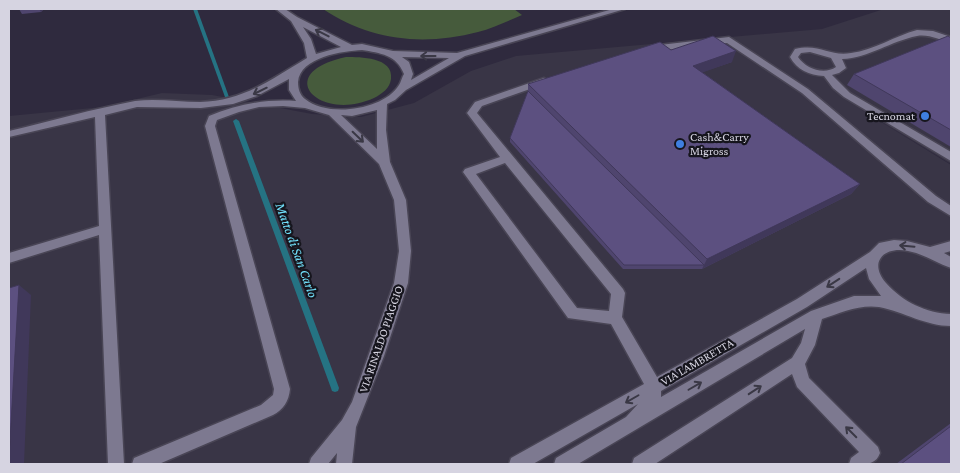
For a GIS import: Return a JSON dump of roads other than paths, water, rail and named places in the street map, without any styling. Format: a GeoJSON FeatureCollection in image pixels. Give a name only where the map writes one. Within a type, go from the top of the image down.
{"type":"FeatureCollection","features":[{"type":"Feature","properties":{"kind":"street"},"geometry":{"type":"LineString","coordinates":[[280,9],[351,48]]}},
{"type":"Feature","properties":{"kind":"street"},"geometry":{"type":"LineString","coordinates":[[9,134],[137,104],[202,104],[239,100],[258,93],[312,59],[330,52],[351,48],[374,48],[393,54],[420,56],[462,54],[622,9]]}},
{"type":"Feature","properties":{"kind":"street"},"geometry":{"type":"LineString","coordinates":[[294,18],[311,47],[312,59]]}},
{"type":"Feature","properties":{"kind":"street"},"geometry":{"type":"LineString","coordinates":[[836,57],[841,68],[838,71],[826,73],[804,68],[796,60],[795,54],[810,49],[824,51],[836,57],[854,56],[917,33],[933,34],[951,40]]}},
{"type":"Feature","properties":{"kind":"street"},"geometry":{"type":"LineString","coordinates":[[644,50],[729,40],[805,91],[932,199],[951,212]]}},
{"type":"Feature","properties":{"kind":"street"},"geometry":{"type":"LineString","coordinates":[[393,54],[401,60],[408,70],[405,87]]}},
{"type":"Feature","properties":{"kind":"street","name":"VIA RINALDO PIAGGIO"},"geometry":{"type":"LineString","coordinates":[[140,464],[273,408],[282,394],[210,126],[213,118],[241,108],[260,104],[289,102],[332,112],[354,112],[382,104],[396,96],[405,87],[462,54]]}},
{"type":"Feature","properties":{"kind":"street"},"geometry":{"type":"LineString","coordinates":[[302,67],[294,78],[294,90],[296,96],[307,105]]}},
{"type":"Feature","properties":{"kind":"street"},"geometry":{"type":"LineString","coordinates":[[826,73],[836,86],[847,95],[951,157]]}},
{"type":"Feature","properties":{"kind":"street"},"geometry":{"type":"LineString","coordinates":[[552,79],[478,104],[472,113],[618,293],[615,318],[654,386],[653,399],[632,423]]}},
{"type":"Feature","properties":{"kind":"street","name":"VIA RINALDO PIAGGIO"},"geometry":{"type":"LineString","coordinates":[[317,464],[348,426],[374,364],[400,282],[405,252],[400,200],[384,162],[381,130],[382,104]]}},
{"type":"Feature","properties":{"kind":"street","name":"VIA RINALDO PIAGGIO"},"geometry":{"type":"LineString","coordinates":[[332,112],[384,162]]}},
{"type":"Feature","properties":{"kind":"street"},"geometry":{"type":"LineString","coordinates":[[100,113],[116,464]]}},
{"type":"Feature","properties":{"kind":"street"},"geometry":{"type":"LineString","coordinates":[[507,158],[469,172],[573,314],[615,318]]}},
{"type":"Feature","properties":{"kind":"street"},"geometry":{"type":"LineString","coordinates":[[9,258],[105,229]]}},
{"type":"Feature","properties":{"kind":"street","name":"VIA LAMBRETTA"},"geometry":{"type":"LineString","coordinates":[[517,464],[802,303],[885,248],[902,245],[931,252],[951,263]]}},
{"type":"Feature","properties":{"kind":"street"},"geometry":{"type":"LineString","coordinates":[[931,252],[951,246]]}},
{"type":"Feature","properties":{"kind":"street","name":"VIA LAMBRETTA"},"geometry":{"type":"LineString","coordinates":[[874,256],[872,266],[875,277],[883,289],[896,301],[912,311]]}},
{"type":"Feature","properties":{"kind":"street","name":"VIA LAMBRETTA"},"geometry":{"type":"LineString","coordinates":[[562,464],[816,315],[854,302],[878,302],[930,318],[951,320]]}},
{"type":"Feature","properties":{"kind":"street"},"geometry":{"type":"LineString","coordinates":[[640,464],[798,363],[808,345],[816,315]]}},
{"type":"Feature","properties":{"kind":"street"},"geometry":{"type":"LineString","coordinates":[[798,363],[802,382],[872,453],[857,464]]}},
{"type":"Feature","properties":{"kind":"street","name":"VIA RINALDO PIAGGIO"},"geometry":{"type":"LineString","coordinates":[[344,464],[348,426]]}},
{"type":"Feature","properties":{"kind":"waterway","name":"Matto di San Carlo"},"geometry":{"type":"LineString","coordinates":[[195,9],[227,97]]}},
{"type":"Feature","properties":{"kind":"waterway","name":"Matto di San Carlo"},"geometry":{"type":"LineString","coordinates":[[236,121],[335,388]]}},
{"type":"Feature","properties":{"kind":"place","name":"Tecnomat"},"geometry":{"type":"Point","coordinates":[925,116]}},
{"type":"Feature","properties":{"kind":"place","name":"Cash&Carry Migross"},"geometry":{"type":"Point","coordinates":[680,144]}}]}
